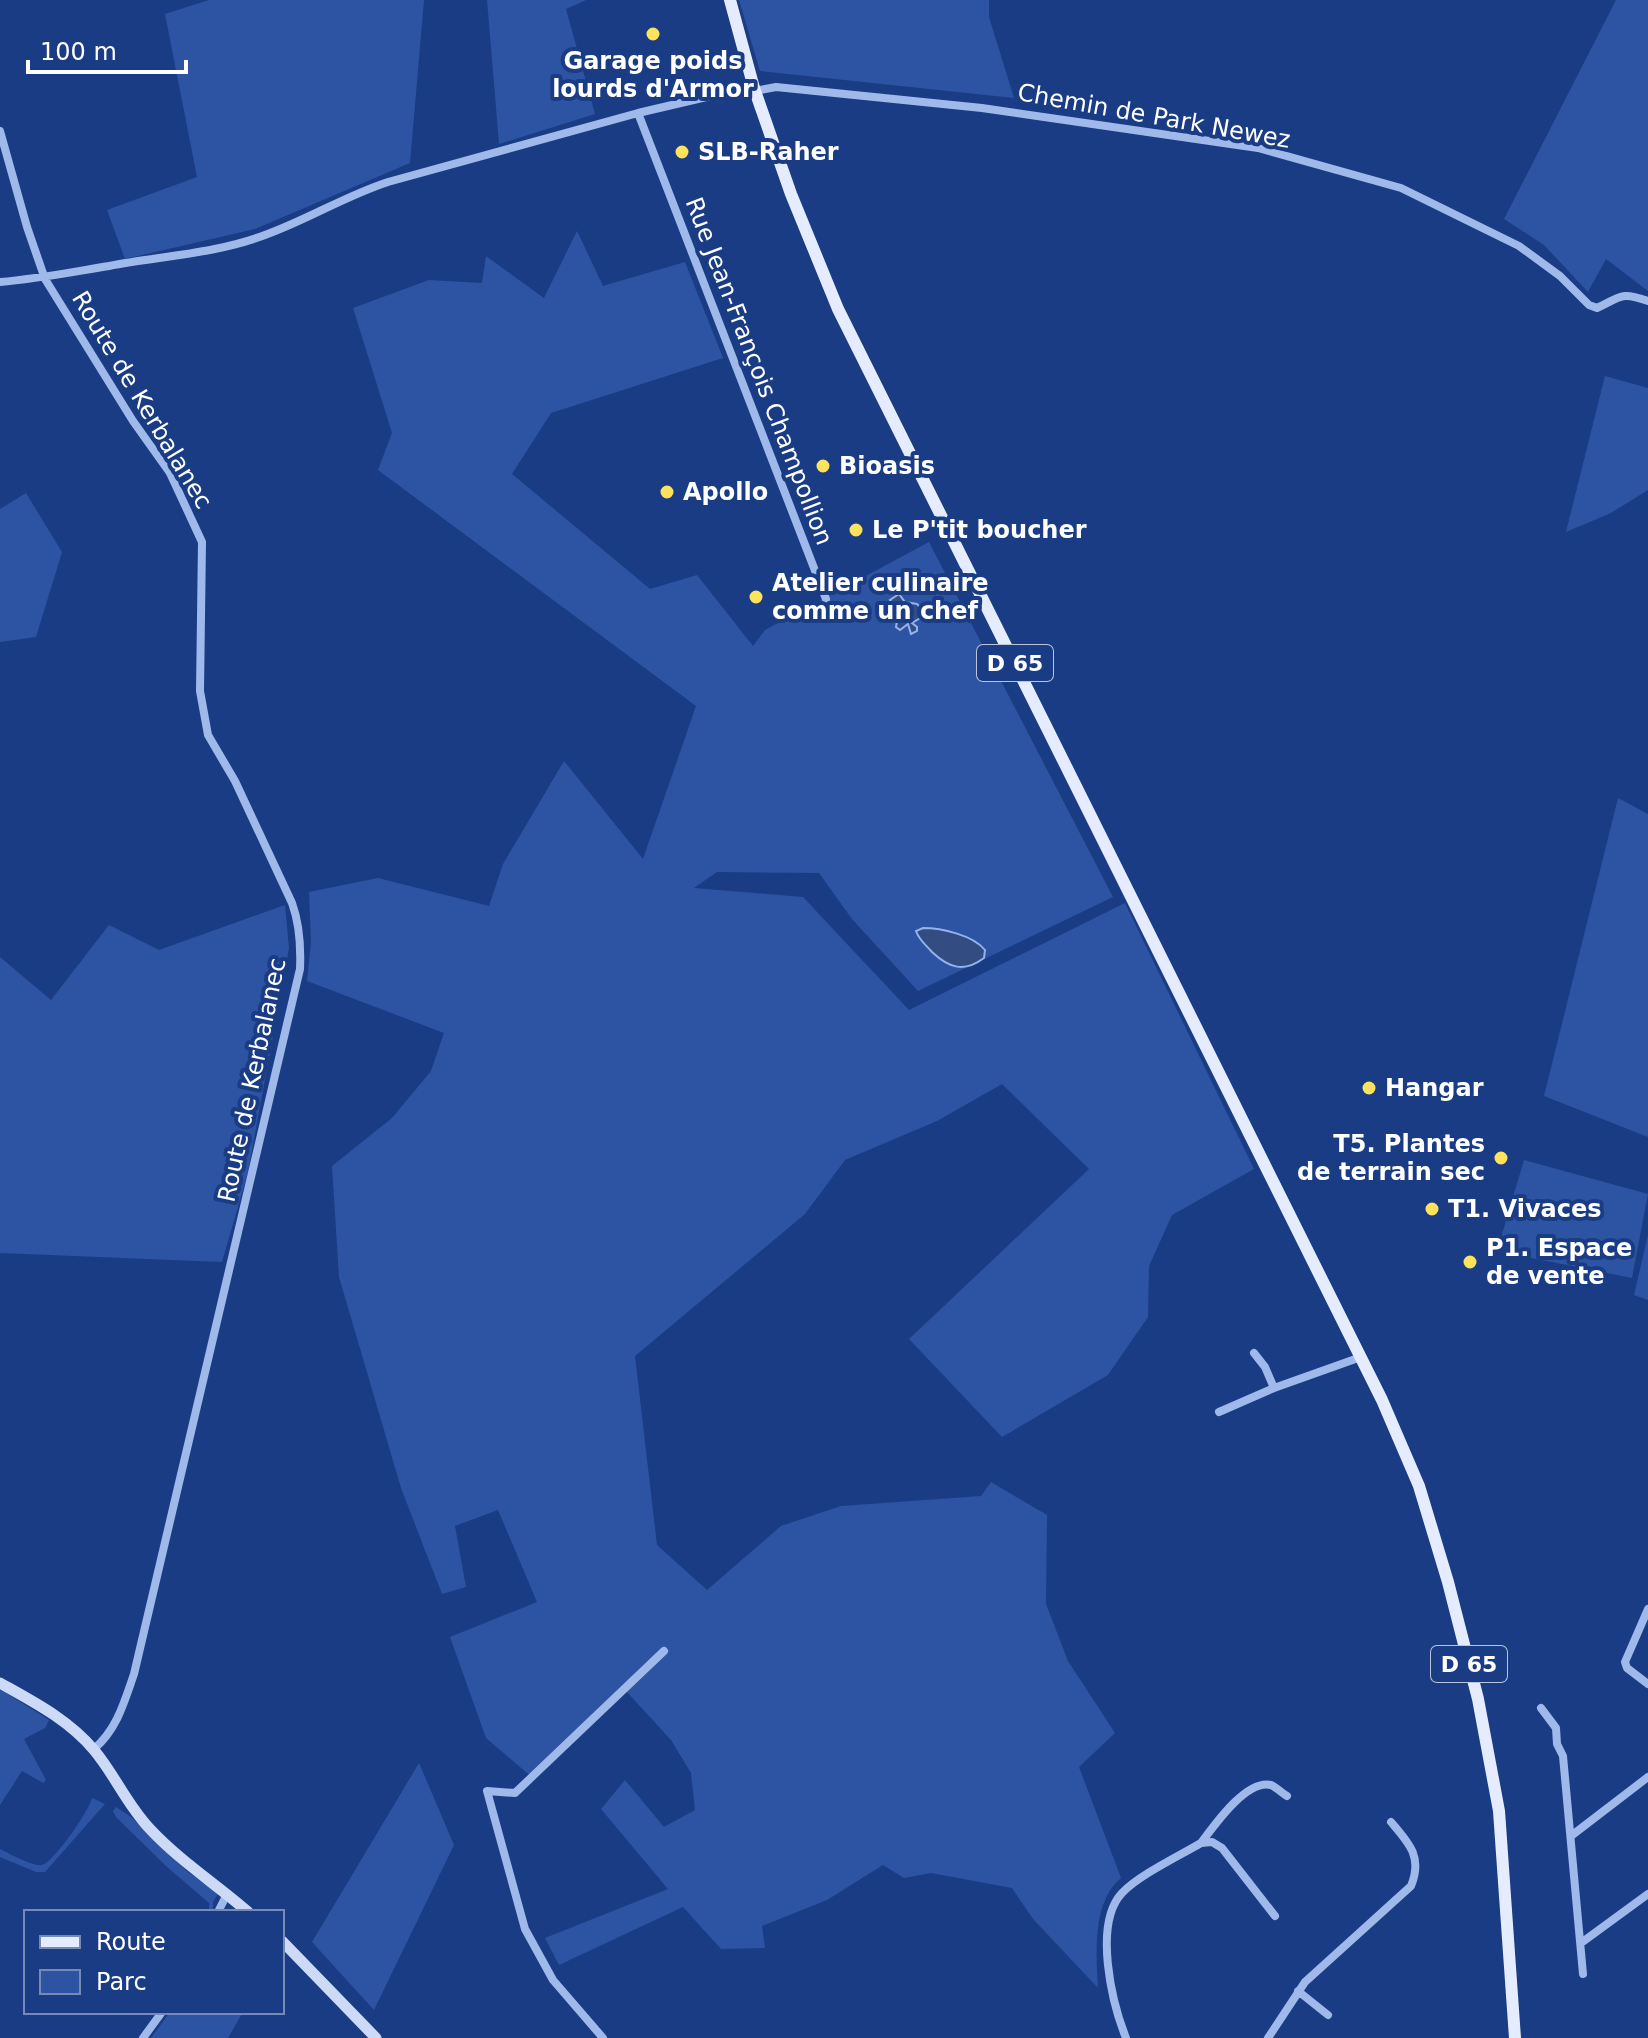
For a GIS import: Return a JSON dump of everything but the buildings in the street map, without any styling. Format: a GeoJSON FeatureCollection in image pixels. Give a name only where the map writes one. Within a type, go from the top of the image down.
{"type":"FeatureCollection","features":[{"type":"Feature","properties":{"kind":"main road","name":"D 65"},"geometry":{"type":"LineString","coordinates":[[730,0],[754,88],[791,194],[838,309],[1361,1357],[1419,1486],[1478,1699],[1499,1811],[1515,2038]]}},
{"type":"Feature","properties":{"kind":"street"},"geometry":{"type":"LineString","coordinates":[[0,282],[45,279],[213,251],[277,230],[355,193],[638,113],[754,88]]}},
{"type":"Feature","properties":{"kind":"street","name":"Chemin de Park Newez"},"geometry":{"type":"LineString","coordinates":[[754,88],[801,88],[982,108],[1258,148],[1401,188],[1519,246],[1560,276],[1578,297],[1597,308],[1620,295],[1648,301]]}},
{"type":"Feature","properties":{"kind":"street","name":"Rue Jean-François Champollion"},"geometry":{"type":"LineString","coordinates":[[638,113],[826,599]]}},
{"type":"Feature","properties":{"kind":"street","name":"Route de Kerbalanec"},"geometry":{"type":"LineString","coordinates":[[0,131],[45,279],[133,421],[170,473],[202,542],[200,691],[208,735],[235,781],[292,903],[298,921],[301,949],[300,969],[244,1214],[134,1674],[116,1722],[108,1736],[94,1749]]}},
{"type":"Feature","properties":{"kind":"street"},"geometry":{"type":"LineString","coordinates":[[1254,1353],[1265,1367],[1274,1388]]}},
{"type":"Feature","properties":{"kind":"street"},"geometry":{"type":"LineString","coordinates":[[1219,1412],[1274,1388],[1361,1357]]}},
{"type":"Feature","properties":{"kind":"street"},"geometry":{"type":"LineString","coordinates":[[1648,1609],[1625,1662],[1627,1668],[1648,1684]]}},
{"type":"Feature","properties":{"kind":"street"},"geometry":{"type":"LineString","coordinates":[[603,2038],[553,1980],[533,1945],[518,1906],[487,1791],[515,1793],[664,1651]]}},
{"type":"Feature","properties":{"kind":"street"},"geometry":{"type":"LineString","coordinates":[[0,1683],[61,1719],[94,1749],[127,1803],[150,1829],[246,1910]]}},
{"type":"Feature","properties":{"kind":"street"},"geometry":{"type":"LineString","coordinates":[[1541,1708],[1556,1728],[1557,1744],[1563,1756],[1583,1974]]}},
{"type":"Feature","properties":{"kind":"street"},"geometry":{"type":"LineString","coordinates":[[1571,1836],[1648,1777]]}},
{"type":"Feature","properties":{"kind":"street"},"geometry":{"type":"LineString","coordinates":[[1126,2038],[1110,1986],[1107,1960],[1107,1938],[1116,1901],[1127,1888],[1201,1843],[1238,1799],[1252,1789],[1272,1785],[1287,1796]]}},
{"type":"Feature","properties":{"kind":"street"},"geometry":{"type":"LineString","coordinates":[[1268,2038],[1298,1991],[1411,1886],[1416,1868],[1415,1853],[1391,1822]]}},
{"type":"Feature","properties":{"kind":"street"},"geometry":{"type":"LineString","coordinates":[[1201,1843],[1212,1842],[1222,1848],[1275,1916]]}},
{"type":"Feature","properties":{"kind":"street"},"geometry":{"type":"LineString","coordinates":[[219,1910],[227,1894]]}},
{"type":"Feature","properties":{"kind":"street"},"geometry":{"type":"LineString","coordinates":[[1581,1943],[1648,1894]]}},
{"type":"Feature","properties":{"kind":"street"},"geometry":{"type":"LineString","coordinates":[[284,1943],[376,2038]]}},
{"type":"Feature","properties":{"kind":"street"},"geometry":{"type":"LineString","coordinates":[[1298,1991],[1328,2015]]}},
{"type":"Feature","properties":{"kind":"street"},"geometry":{"type":"LineString","coordinates":[[143,2038],[161,2014]]}},
{"type":"Feature","properties":{"kind":"green space"},"geometry":{"type":"Polygon","coordinates":[[[209,0],[424,0],[410,163],[255,229],[125,259],[107,210],[197,177],[165,14],[209,0]]]}},
{"type":"Feature","properties":{"kind":"green space"},"geometry":{"type":"Polygon","coordinates":[[[487,0],[586,0],[566,9],[595,114],[499,144],[487,0]]]}},
{"type":"Feature","properties":{"kind":"green space"},"geometry":{"type":"Polygon","coordinates":[[[739,0],[989,0],[989,17],[1014,98],[760,71],[739,0]]]}},
{"type":"Feature","properties":{"kind":"green space"},"geometry":{"type":"Polygon","coordinates":[[[1616,0],[1648,0],[1648,291],[1606,259],[1588,292],[1544,245],[1504,219],[1616,0]]]}},
{"type":"Feature","properties":{"kind":"green space"},"geometry":{"type":"Polygon","coordinates":[[[577,231],[603,286],[685,262],[723,358],[551,413],[512,474],[650,589],[697,575],[753,646],[765,630],[929,542],[1113,897],[918,991],[852,919],[819,873],[717,872],[694,888],[803,897],[909,1010],[1125,903],[1254,1169],[1172,1215],[1149,1266],[1148,1317],[1108,1375],[1002,1437],[909,1339],[1089,1169],[1002,1084],[937,1121],[845,1160],[805,1214],[635,1356],[657,1545],[707,1590],[781,1526],[841,1506],[981,1496],[991,1482],[1047,1515],[1046,1604],[1068,1661],[1115,1733],[1079,1767],[1121,1878],[1105,1900],[1100,1914],[1098,1988],[1033,1919],[1012,1888],[931,1873],[904,1878],[883,1865],[827,1900],[762,1926],[765,1948],[721,1949],[683,1907],[559,1965],[545,1938],[668,1889],[601,1809],[625,1780],[664,1827],[695,1810],[691,1773],[671,1740],[626,1691],[533,1778],[486,1738],[450,1637],[537,1602],[498,1510],[455,1526],[466,1587],[442,1594],[401,1488],[339,1277],[332,1166],[392,1118],[431,1071],[444,1033],[307,981],[311,942],[309,892],[378,878],[489,906],[503,864],[564,761],[643,859],[696,706],[378,470],[392,433],[353,308],[429,280],[482,283],[486,256],[544,298],[577,231]]]}},
{"type":"Feature","properties":{"kind":"green space"},"geometry":{"type":"Polygon","coordinates":[[[1605,376],[1648,388],[1648,490],[1611,513],[1566,532],[1605,376]]]}},
{"type":"Feature","properties":{"kind":"green space"},"geometry":{"type":"Polygon","coordinates":[[[26,493],[62,552],[36,637],[0,642],[0,509],[26,493]]]}},
{"type":"Feature","properties":{"kind":"green space"},"geometry":{"type":"Polygon","coordinates":[[[1618,798],[1648,814],[1648,1137],[1544,1096],[1618,798]]]}},
{"type":"Feature","properties":{"kind":"green space"},"geometry":{"type":"Polygon","coordinates":[[[285,905],[289,948],[248,1172],[222,1262],[0,1253],[0,957],[51,1000],[109,925],[159,950],[285,905]]]}},
{"type":"Feature","properties":{"kind":"green space"},"geometry":{"type":"Polygon","coordinates":[[[1524,1160],[1648,1194],[1632,1278],[1497,1251],[1524,1160]]]}},
{"type":"Feature","properties":{"kind":"green space"},"geometry":{"type":"Polygon","coordinates":[[[1648,1235],[1648,1300],[1634,1295],[1648,1235]]]}},
{"type":"Feature","properties":{"kind":"green space"},"geometry":{"type":"Polygon","coordinates":[[[0,1689],[49,1720],[45,1728],[24,1739],[46,1780],[43,1783],[22,1771],[0,1805],[0,1689]]]}},
{"type":"Feature","properties":{"kind":"green space"},"geometry":{"type":"Polygon","coordinates":[[[419,1763],[454,1845],[374,2010],[312,1942],[419,1763]]]}},
{"type":"Feature","properties":{"kind":"green space"},"geometry":{"type":"Polygon","coordinates":[[[92,1798],[105,1804],[45,1872],[36,1872],[0,1857],[0,1849],[33,1864],[47,1862],[85,1814],[92,1798]]]}},
{"type":"Feature","properties":{"kind":"green space"},"geometry":{"type":"Polygon","coordinates":[[[116,1807],[131,1817],[189,1873],[219,1892],[213,1902],[213,1910],[209,1910],[209,1903],[166,1866],[113,1811],[116,1807]]]}},
{"type":"Feature","properties":{"kind":"green space"},"geometry":{"type":"Polygon","coordinates":[[[169,2014],[242,2014],[228,2038],[151,2038],[169,2014]]]}},
{"type":"Feature","properties":{"kind":"shaded area"},"geometry":{"type":"Polygon","coordinates":[[[899,594],[905,602],[917,604],[922,609],[920,618],[912,623],[917,631],[911,634],[908,624],[900,630],[896,627],[897,621],[905,614],[912,616],[906,606],[901,605],[898,610],[890,600],[899,594]]]}},
{"type":"Feature","properties":{"kind":"shaded area"},"geometry":{"type":"Polygon","coordinates":[[[923,928],[965,936],[985,950],[984,958],[970,966],[951,965],[921,940],[916,931],[923,928]]]}},
{"type":"Feature","properties":{"kind":"place","name":"Garage poids lourds d'Armor"},"geometry":{"type":"Point","coordinates":[653,34]}},
{"type":"Feature","properties":{"kind":"place","name":"SLB-Raher"},"geometry":{"type":"Point","coordinates":[682,152]}},
{"type":"Feature","properties":{"kind":"place","name":"Bioasis"},"geometry":{"type":"Point","coordinates":[823,466]}},
{"type":"Feature","properties":{"kind":"place","name":"Apollo"},"geometry":{"type":"Point","coordinates":[667,492]}},
{"type":"Feature","properties":{"kind":"place","name":"Le P'tit boucher"},"geometry":{"type":"Point","coordinates":[856,530]}},
{"type":"Feature","properties":{"kind":"place","name":"Atelier culinaire comme un chef"},"geometry":{"type":"Point","coordinates":[756,597]}},
{"type":"Feature","properties":{"kind":"place","name":"Hangar"},"geometry":{"type":"Point","coordinates":[1369,1088]}},
{"type":"Feature","properties":{"kind":"place","name":"T5. Plantes de terrain sec"},"geometry":{"type":"Point","coordinates":[1501,1158]}},
{"type":"Feature","properties":{"kind":"place","name":"T1. Vivaces"},"geometry":{"type":"Point","coordinates":[1432,1209]}},
{"type":"Feature","properties":{"kind":"place","name":"P1. Espace de vente"},"geometry":{"type":"Point","coordinates":[1470,1262]}}]}
